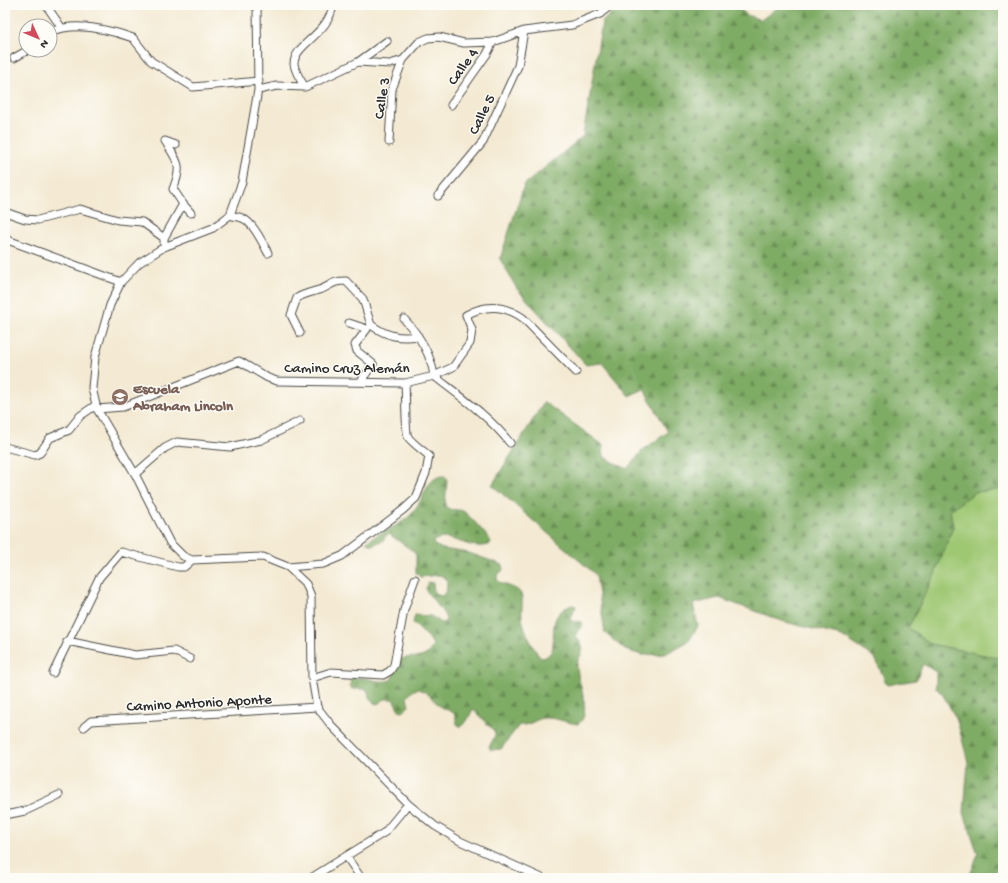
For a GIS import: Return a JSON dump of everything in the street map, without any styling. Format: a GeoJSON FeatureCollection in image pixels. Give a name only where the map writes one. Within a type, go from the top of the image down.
{"type":"FeatureCollection","features":[{"type":"Feature","properties":{"kind":"street"},"geometry":{"type":"LineString","coordinates":[[46,5],[61,27]]}},
{"type":"Feature","properties":{"kind":"street"},"geometry":{"type":"LineString","coordinates":[[257,5],[258,90],[242,182],[230,215],[213,228],[164,247],[139,263],[120,282],[110,305],[95,357],[92,388],[97,407],[135,474],[170,543],[183,556],[192,560],[263,557],[288,567],[306,584],[311,596],[312,678],[317,707],[331,725],[408,804],[435,826],[460,841],[542,878]]}},
{"type":"Feature","properties":{"kind":"street"},"geometry":{"type":"LineString","coordinates":[[305,87],[296,70],[295,60],[301,48],[322,30],[327,22],[332,5]]}},
{"type":"Feature","properties":{"kind":"street"},"geometry":{"type":"LineString","coordinates":[[358,62],[390,64],[403,60],[419,42],[428,38],[439,37],[464,43],[493,42],[524,31],[572,25],[600,14],[611,5]]}},
{"type":"Feature","properties":{"kind":"street"},"geometry":{"type":"LineString","coordinates":[[58,28],[83,27],[133,38],[150,61],[192,87],[259,81]]}},
{"type":"Feature","properties":{"kind":"street","name":"Calle 5"},"geometry":{"type":"LineString","coordinates":[[438,196],[483,142],[518,66],[524,31]]}},
{"type":"Feature","properties":{"kind":"street"},"geometry":{"type":"LineString","coordinates":[[258,90],[278,86],[305,87],[358,62],[387,41]]}},
{"type":"Feature","properties":{"kind":"street","name":"Calle 4"},"geometry":{"type":"LineString","coordinates":[[451,105],[488,54],[493,42]]}},
{"type":"Feature","properties":{"kind":"street"},"geometry":{"type":"LineString","coordinates":[[14,58],[18,56]]}},
{"type":"Feature","properties":{"kind":"street","name":"Calle 3"},"geometry":{"type":"LineString","coordinates":[[389,142],[392,89],[403,60]]}},
{"type":"Feature","properties":{"kind":"street"},"geometry":{"type":"LineString","coordinates":[[176,145],[165,141],[179,164],[178,177],[173,189],[191,213]]}},
{"type":"Feature","properties":{"kind":"street"},"geometry":{"type":"LineString","coordinates":[[164,247],[164,238],[183,204]]}},
{"type":"Feature","properties":{"kind":"street"},"geometry":{"type":"LineString","coordinates":[[5,212],[38,220],[80,209],[118,220],[142,222],[164,238]]}},
{"type":"Feature","properties":{"kind":"street"},"geometry":{"type":"LineString","coordinates":[[230,215],[243,218],[248,222],[262,241],[268,253]]}},
{"type":"Feature","properties":{"kind":"street"},"geometry":{"type":"LineString","coordinates":[[5,239],[120,282]]}},
{"type":"Feature","properties":{"kind":"street"},"geometry":{"type":"LineString","coordinates":[[300,333],[290,315],[297,298],[304,294],[324,288],[335,281],[346,281],[364,299],[372,325],[392,337],[405,338],[418,336]]}},
{"type":"Feature","properties":{"kind":"street","name":"Camino Cruz Alemán"},"geometry":{"type":"LineString","coordinates":[[97,407],[123,407],[239,361],[268,378],[277,381],[361,381],[405,383],[434,376],[453,367],[470,343],[472,330],[466,315],[476,309],[489,307],[513,311],[523,318],[576,372]]}},
{"type":"Feature","properties":{"kind":"street"},"geometry":{"type":"LineString","coordinates":[[404,319],[418,336],[432,362],[434,376],[481,411],[498,427],[510,444]]}},
{"type":"Feature","properties":{"kind":"street"},"geometry":{"type":"LineString","coordinates":[[348,323],[367,329],[355,344],[357,351],[373,364],[361,381]]}},
{"type":"Feature","properties":{"kind":"street"},"geometry":{"type":"LineString","coordinates":[[288,567],[323,564],[342,556],[403,510],[416,498],[426,473],[429,456],[409,438],[406,430],[407,412],[405,383]]}},
{"type":"Feature","properties":{"kind":"street"},"geometry":{"type":"LineString","coordinates":[[5,447],[35,455],[40,453],[50,438],[69,430],[80,416],[97,407]]}},
{"type":"Feature","properties":{"kind":"street"},"geometry":{"type":"LineString","coordinates":[[135,474],[165,448],[177,442],[230,447],[261,440],[300,421]]}},
{"type":"Feature","properties":{"kind":"street"},"geometry":{"type":"LineString","coordinates":[[53,673],[67,641],[99,578],[121,552],[178,567],[184,567],[192,560]]}},
{"type":"Feature","properties":{"kind":"street"},"geometry":{"type":"LineString","coordinates":[[312,678],[331,672],[383,675],[390,671],[394,665],[404,610],[415,579]]}},
{"type":"Feature","properties":{"kind":"street"},"geometry":{"type":"LineString","coordinates":[[67,641],[135,654],[174,651],[190,659]]}},
{"type":"Feature","properties":{"kind":"street","name":"Camino Antonio Aponte"},"geometry":{"type":"LineString","coordinates":[[84,727],[91,722],[317,707]]}},
{"type":"Feature","properties":{"kind":"street"},"geometry":{"type":"LineString","coordinates":[[5,814],[25,811],[59,794]]}},
{"type":"Feature","properties":{"kind":"street"},"geometry":{"type":"LineString","coordinates":[[311,878],[385,832],[408,804]]}},
{"type":"Feature","properties":{"kind":"street"},"geometry":{"type":"LineString","coordinates":[[346,856],[359,875]]}},
{"type":"Feature","properties":{"kind":"green space"},"geometry":{"type":"Polygon","coordinates":[[[619,5],[735,5],[747,15],[761,20],[781,5],[1003,5],[1003,489],[975,492],[950,510],[953,527],[935,574],[908,628],[931,644],[1003,659],[1003,878],[969,878],[978,854],[964,813],[968,762],[957,720],[943,695],[936,688],[936,672],[923,664],[916,680],[887,685],[875,658],[842,636],[785,622],[719,598],[693,604],[698,626],[689,641],[665,654],[642,655],[625,650],[605,633],[596,575],[492,485],[544,402],[603,445],[604,457],[627,469],[643,450],[668,432],[644,389],[629,396],[602,363],[586,365],[517,289],[500,259],[524,185],[583,136],[602,22],[619,5]]]}},
{"type":"Feature","properties":{"kind":"green space"},"geometry":{"type":"Polygon","coordinates":[[[441,476],[445,476],[447,480],[445,506],[449,509],[463,511],[466,513],[491,542],[489,545],[473,546],[446,538],[433,541],[434,545],[443,549],[469,553],[503,565],[503,570],[497,576],[497,580],[516,589],[521,594],[524,626],[532,644],[541,658],[546,657],[552,651],[554,624],[559,613],[572,605],[576,606],[570,621],[582,622],[582,627],[576,635],[582,648],[582,653],[577,664],[577,671],[584,705],[583,719],[578,724],[552,718],[543,718],[526,725],[519,725],[501,749],[491,750],[489,747],[495,736],[495,732],[473,709],[467,721],[460,727],[457,724],[454,713],[441,707],[429,695],[418,689],[414,690],[407,697],[409,706],[403,711],[399,710],[393,699],[385,699],[377,704],[371,701],[368,691],[365,689],[352,689],[350,685],[351,679],[361,678],[381,681],[391,680],[401,659],[423,656],[430,651],[433,645],[431,641],[413,623],[415,615],[431,616],[442,623],[446,621],[444,614],[426,590],[428,582],[433,583],[434,592],[437,595],[442,596],[447,588],[446,579],[440,575],[420,577],[416,573],[416,555],[413,551],[389,534],[385,536],[384,540],[372,545],[366,542],[405,520],[418,506],[432,481],[441,476]]]}},
{"type":"Feature","properties":{"kind":"green space"},"geometry":{"type":"Polygon","coordinates":[[[1003,489],[1003,659],[931,644],[908,628],[935,574],[953,527],[950,510],[975,492],[1003,489]]]}},
{"type":"Feature","properties":{"kind":"place","name":"Escuela Abraham Lincoln"},"geometry":{"type":"Point","coordinates":[120,397]}}]}
